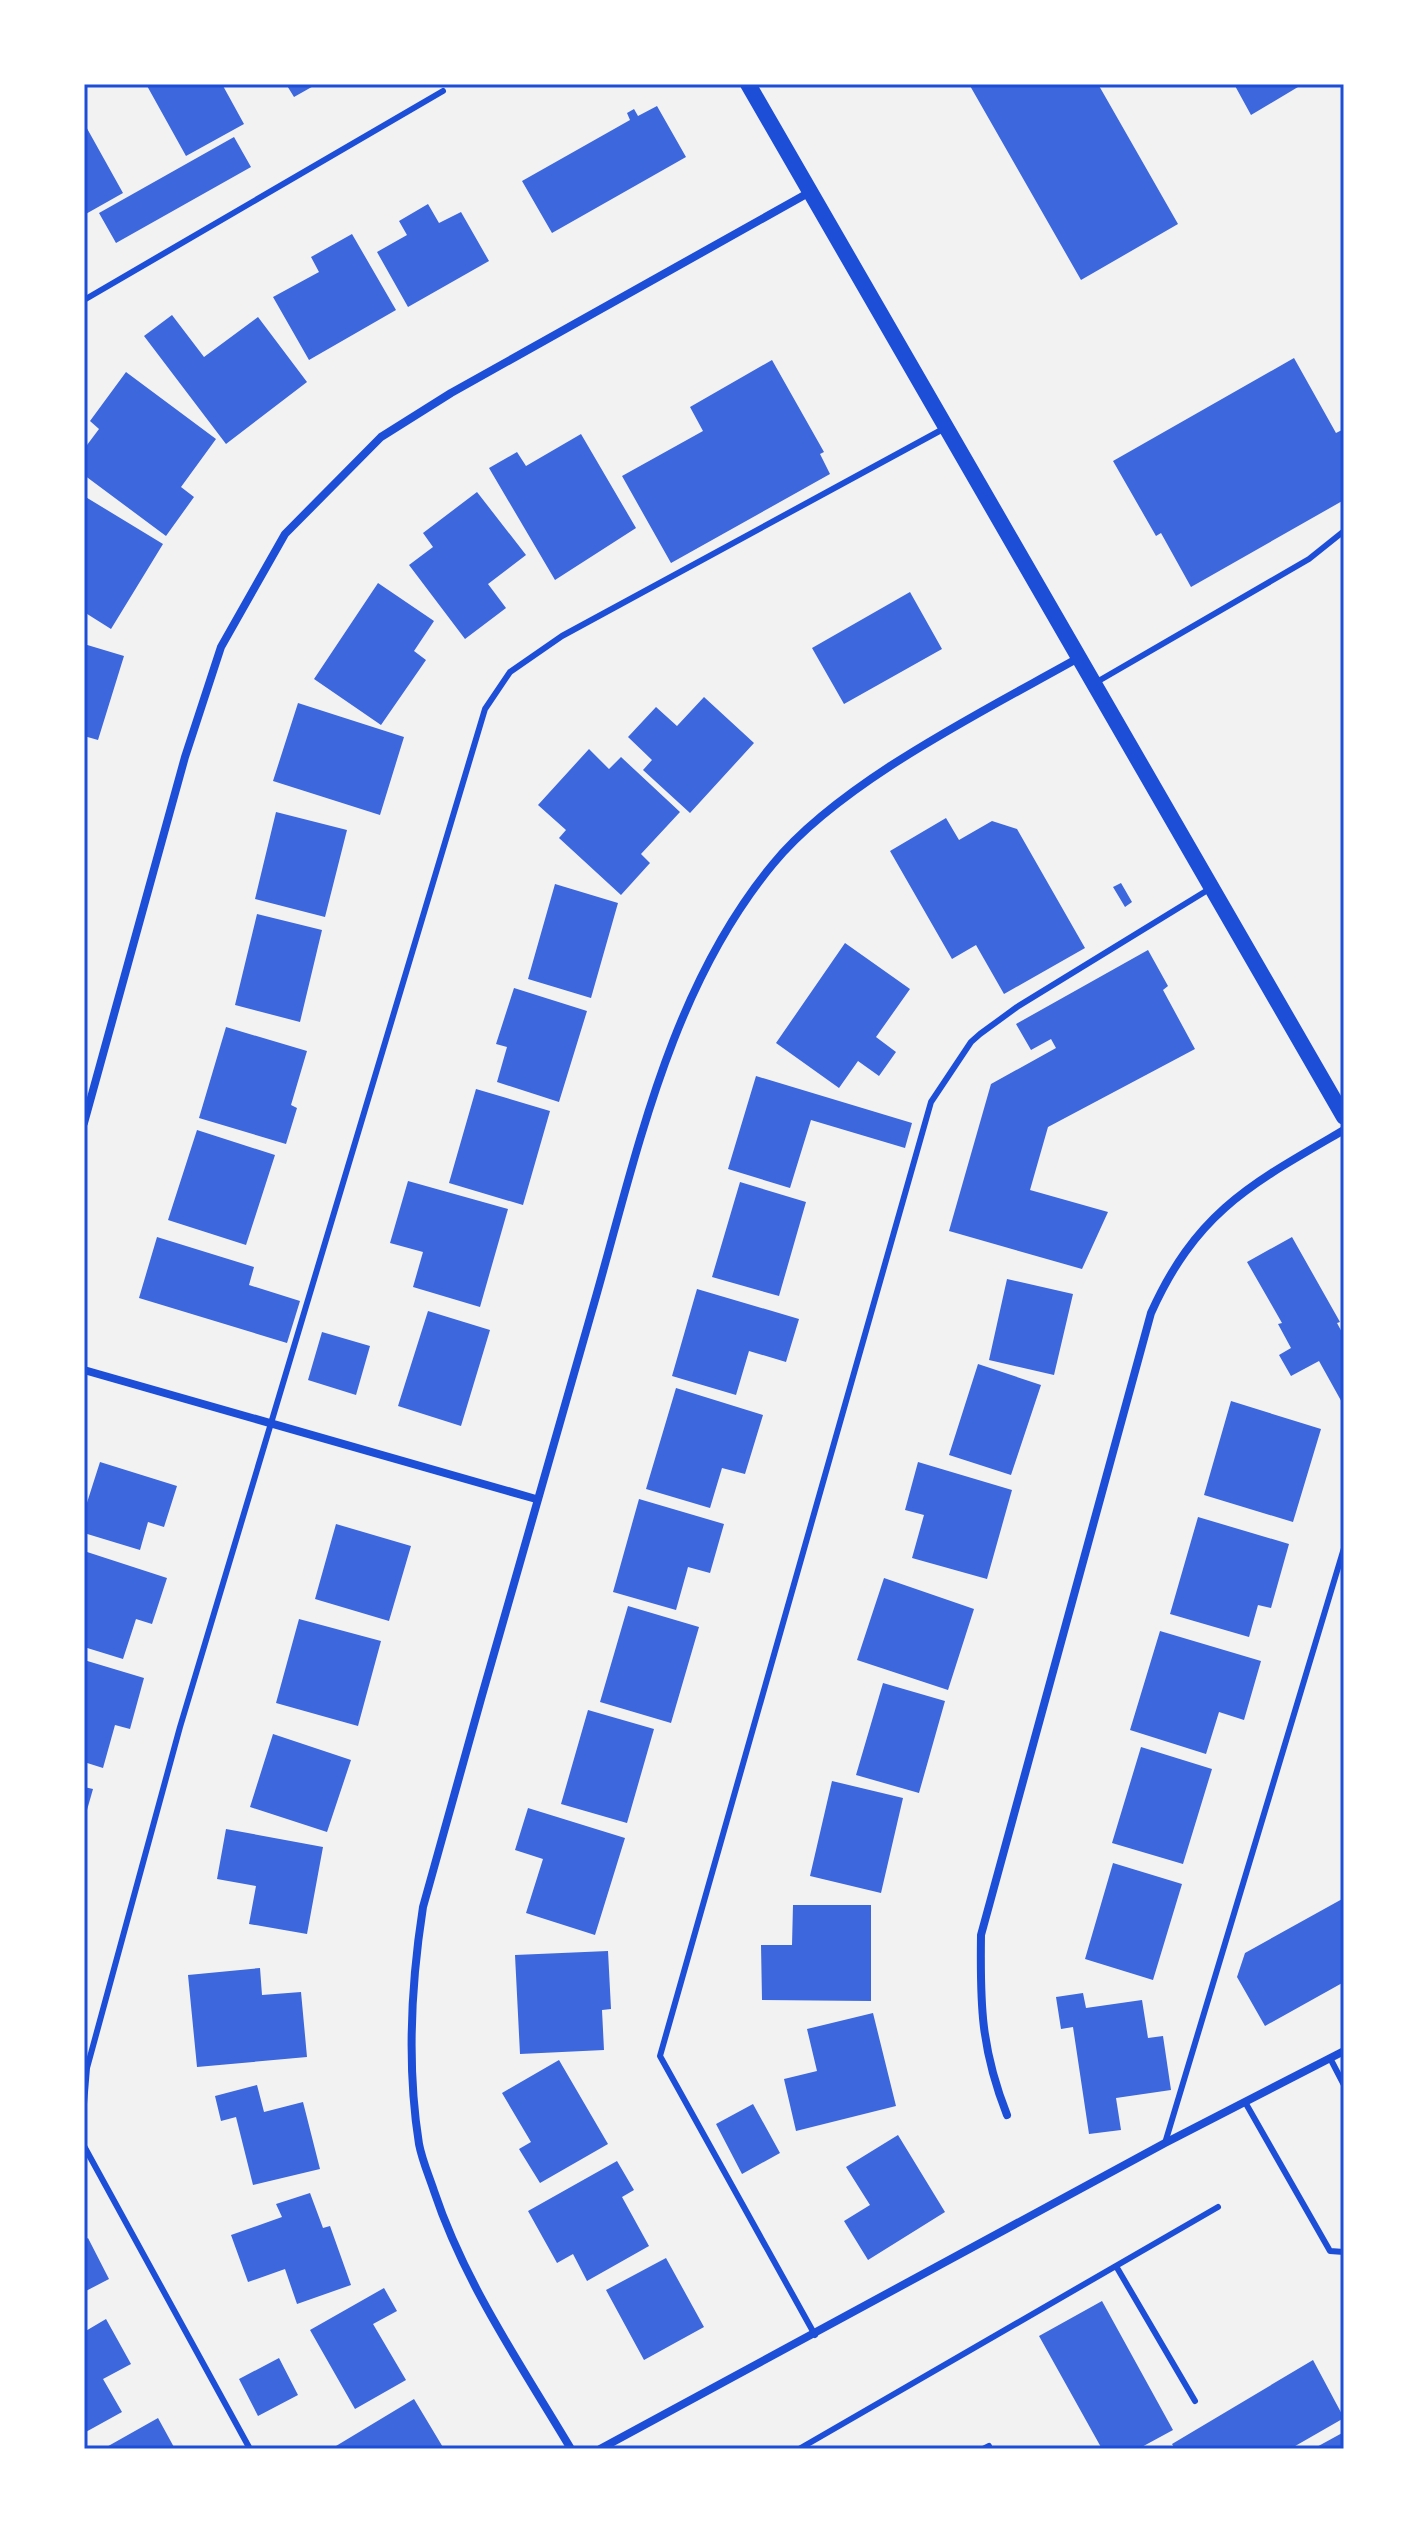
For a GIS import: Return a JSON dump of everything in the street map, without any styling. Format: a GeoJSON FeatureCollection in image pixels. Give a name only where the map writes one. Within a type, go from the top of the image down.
{"type":"FeatureCollection","features":[{"type":"Feature","properties":{"kind":"main road"},"geometry":{"type":"LineString","coordinates":[[748,84],[1344,1117]]}},
{"type":"Feature","properties":{"kind":"street"},"geometry":{"type":"LineString","coordinates":[[84,1123],[185,757],[221,647],[285,534],[381,437],[451,393],[810,192]]}},
{"type":"Feature","properties":{"kind":"street"},"geometry":{"type":"LineString","coordinates":[[571,2449],[485,2305],[446,2227],[419,2146],[415,2074],[413,1971],[423,1907],[536,1499],[657,1089],[685,1010],[708,960],[774,862],[819,819],[876,776],[1080,657]]}},
{"type":"Feature","properties":{"kind":"street"},"geometry":{"type":"LineString","coordinates":[[1007,2115],[989,2070],[980,2007],[981,1935],[1151,1313],[1170,1271],[1203,1225],[1259,1180],[1344,1130]]}},
{"type":"Feature","properties":{"kind":"street"},"geometry":{"type":"LineString","coordinates":[[84,1370],[271,1426],[536,1499]]}},
{"type":"Feature","properties":{"kind":"street"},"geometry":{"type":"LineString","coordinates":[[600,2449],[1165,2143],[1344,2051]]}},
{"type":"Feature","properties":{"kind":"lane"},"geometry":{"type":"LineString","coordinates":[[84,300],[443,91]]}},
{"type":"Feature","properties":{"kind":"lane"},"geometry":{"type":"LineString","coordinates":[[84,2104],[87,2068],[172,1756],[485,709],[510,672],[575,629],[947,427]]}},
{"type":"Feature","properties":{"kind":"lane"},"geometry":{"type":"LineString","coordinates":[[1095,683],[1309,559],[1344,531]]}},
{"type":"Feature","properties":{"kind":"lane"},"geometry":{"type":"LineString","coordinates":[[815,2335],[660,2056],[664,2040],[931,1102],[971,1042],[980,1034],[1017,1007],[1213,887]]}},
{"type":"Feature","properties":{"kind":"lane"},"geometry":{"type":"LineString","coordinates":[[1165,2143],[1344,1548]]}},
{"type":"Feature","properties":{"kind":"lane"},"geometry":{"type":"LineString","coordinates":[[1330,2058],[1344,2085]]}},
{"type":"Feature","properties":{"kind":"lane"},"geometry":{"type":"LineString","coordinates":[[1245,2102],[1330,2251],[1344,2252]]}},
{"type":"Feature","properties":{"kind":"lane"},"geometry":{"type":"LineString","coordinates":[[84,2146],[250,2449]]}},
{"type":"Feature","properties":{"kind":"lane"},"geometry":{"type":"LineString","coordinates":[[799,2449],[1218,2207]]}},
{"type":"Feature","properties":{"kind":"lane"},"geometry":{"type":"LineString","coordinates":[[1116,2266],[1195,2401]]}},
{"type":"Feature","properties":{"kind":"building"},"geometry":{"type":"Polygon","coordinates":[[[146,84],[222,84],[244,124],[186,156],[146,84]]]}},
{"type":"Feature","properties":{"kind":"building"},"geometry":{"type":"Polygon","coordinates":[[[286,84],[317,84],[294,97],[286,84]]]}},
{"type":"Feature","properties":{"kind":"building"},"geometry":{"type":"Polygon","coordinates":[[[969,84],[1098,84],[1178,224],[1081,280],[969,84]]]}},
{"type":"Feature","properties":{"kind":"building"},"geometry":{"type":"Polygon","coordinates":[[[1234,84],[1303,84],[1251,115],[1234,84]]]}},
{"type":"Feature","properties":{"kind":"building"},"geometry":{"type":"Polygon","coordinates":[[[657,106],[686,157],[552,233],[522,181],[630,120],[627,113],[634,109],[638,116],[657,106]]]}},
{"type":"Feature","properties":{"kind":"building"},"geometry":{"type":"Polygon","coordinates":[[[84,123],[123,193],[84,215],[84,123]]]}},
{"type":"Feature","properties":{"kind":"building"},"geometry":{"type":"Polygon","coordinates":[[[234,137],[251,167],[116,243],[99,213],[234,137]]]}},
{"type":"Feature","properties":{"kind":"building"},"geometry":{"type":"Polygon","coordinates":[[[428,204],[439,223],[461,212],[489,261],[408,307],[377,252],[407,235],[399,221],[428,204]]]}},
{"type":"Feature","properties":{"kind":"building"},"geometry":{"type":"Polygon","coordinates":[[[352,234],[396,310],[309,360],[273,297],[319,272],[311,257],[352,234]]]}},
{"type":"Feature","properties":{"kind":"building"},"geometry":{"type":"Polygon","coordinates":[[[172,315],[204,357],[258,317],[307,382],[226,444],[144,336],[172,315]]]}},
{"type":"Feature","properties":{"kind":"building"},"geometry":{"type":"Polygon","coordinates":[[[1294,358],[1336,433],[1344,429],[1344,500],[1191,587],[1161,533],[1156,536],[1113,461],[1294,358]]]}},
{"type":"Feature","properties":{"kind":"building"},"geometry":{"type":"Polygon","coordinates":[[[772,360],[824,452],[820,454],[830,474],[671,563],[622,476],[703,431],[690,407],[772,360]]]}},
{"type":"Feature","properties":{"kind":"building"},"geometry":{"type":"Polygon","coordinates":[[[126,372],[216,439],[181,487],[194,497],[166,536],[84,475],[84,449],[99,429],[90,421],[126,372]]]}},
{"type":"Feature","properties":{"kind":"building"},"geometry":{"type":"Polygon","coordinates":[[[581,434],[636,528],[555,580],[489,468],[517,452],[526,466],[581,434]]]}},
{"type":"Feature","properties":{"kind":"building"},"geometry":{"type":"Polygon","coordinates":[[[477,492],[526,555],[488,584],[506,608],[465,639],[409,565],[433,547],[423,533],[477,492]]]}},
{"type":"Feature","properties":{"kind":"building"},"geometry":{"type":"Polygon","coordinates":[[[84,496],[163,544],[111,629],[84,612],[84,496]]]}},
{"type":"Feature","properties":{"kind":"building"},"geometry":{"type":"Polygon","coordinates":[[[378,583],[434,621],[414,651],[426,660],[381,725],[314,679],[378,583]]]}},
{"type":"Feature","properties":{"kind":"building"},"geometry":{"type":"Polygon","coordinates":[[[910,592],[942,649],[844,704],[812,648],[910,592]]]}},
{"type":"Feature","properties":{"kind":"building"},"geometry":{"type":"Polygon","coordinates":[[[84,644],[124,656],[98,740],[84,736],[84,644]]]}},
{"type":"Feature","properties":{"kind":"building"},"geometry":{"type":"Polygon","coordinates":[[[704,697],[754,743],[690,813],[643,770],[652,760],[628,737],[656,707],[677,726],[704,697]]]}},
{"type":"Feature","properties":{"kind":"building"},"geometry":{"type":"Polygon","coordinates":[[[298,703],[404,737],[380,815],[273,781],[298,703]]]}},
{"type":"Feature","properties":{"kind":"building"},"geometry":{"type":"Polygon","coordinates":[[[589,749],[609,769],[621,757],[680,812],[641,854],[650,863],[621,895],[559,838],[566,830],[538,805],[589,749]]]}},
{"type":"Feature","properties":{"kind":"building"},"geometry":{"type":"Polygon","coordinates":[[[276,812],[347,830],[325,917],[255,899],[276,812]]]}},
{"type":"Feature","properties":{"kind":"building"},"geometry":{"type":"Polygon","coordinates":[[[946,818],[959,840],[992,821],[1017,829],[1085,948],[1004,994],[976,945],[952,959],[890,851],[946,818]]]}},
{"type":"Feature","properties":{"kind":"building"},"geometry":{"type":"Polygon","coordinates":[[[1121,883],[1132,902],[1125,907],[1113,887],[1121,883]]]}},
{"type":"Feature","properties":{"kind":"building"},"geometry":{"type":"Polygon","coordinates":[[[555,884],[618,903],[591,998],[528,979],[555,884]]]}},
{"type":"Feature","properties":{"kind":"building"},"geometry":{"type":"Polygon","coordinates":[[[257,914],[322,930],[300,1022],[235,1005],[257,914]]]}},
{"type":"Feature","properties":{"kind":"building"},"geometry":{"type":"Polygon","coordinates":[[[845,943],[910,989],[876,1037],[896,1052],[879,1076],[858,1061],[839,1088],[776,1043],[845,943]]]}},
{"type":"Feature","properties":{"kind":"building"},"geometry":{"type":"Polygon","coordinates":[[[1148,950],[1168,986],[1163,990],[1195,1049],[1048,1127],[1030,1190],[1108,1212],[1082,1269],[949,1231],[991,1084],[1056,1048],[1051,1039],[1031,1050],[1016,1024],[1148,950]]]}},
{"type":"Feature","properties":{"kind":"building"},"geometry":{"type":"Polygon","coordinates":[[[514,988],[587,1011],[559,1102],[497,1082],[507,1047],[496,1044],[514,988]]]}},
{"type":"Feature","properties":{"kind":"building"},"geometry":{"type":"Polygon","coordinates":[[[226,1027],[307,1051],[291,1105],[297,1108],[286,1144],[199,1118],[226,1027]]]}},
{"type":"Feature","properties":{"kind":"building"},"geometry":{"type":"Polygon","coordinates":[[[756,1076],[912,1123],[905,1148],[811,1120],[790,1188],[728,1169],[756,1076]]]}},
{"type":"Feature","properties":{"kind":"building"},"geometry":{"type":"Polygon","coordinates":[[[476,1089],[550,1111],[523,1205],[449,1183],[476,1089]]]}},
{"type":"Feature","properties":{"kind":"building"},"geometry":{"type":"Polygon","coordinates":[[[197,1130],[275,1155],[246,1245],[168,1220],[197,1130]]]}},
{"type":"Feature","properties":{"kind":"building"},"geometry":{"type":"Polygon","coordinates":[[[408,1181],[508,1209],[480,1307],[413,1287],[423,1252],[390,1243],[408,1181]]]}},
{"type":"Feature","properties":{"kind":"building"},"geometry":{"type":"Polygon","coordinates":[[[740,1182],[806,1202],[779,1296],[712,1277],[740,1182]]]}},
{"type":"Feature","properties":{"kind":"building"},"geometry":{"type":"Polygon","coordinates":[[[157,1237],[254,1267],[249,1285],[300,1301],[287,1343],[139,1298],[157,1237]]]}},
{"type":"Feature","properties":{"kind":"building"},"geometry":{"type":"Polygon","coordinates":[[[1292,1237],[1340,1322],[1337,1323],[1344,1336],[1344,1406],[1319,1361],[1291,1376],[1279,1355],[1291,1348],[1278,1324],[1282,1323],[1247,1262],[1292,1237]]]}},
{"type":"Feature","properties":{"kind":"building"},"geometry":{"type":"Polygon","coordinates":[[[1007,1279],[1073,1294],[1054,1375],[989,1360],[1007,1279]]]}},
{"type":"Feature","properties":{"kind":"building"},"geometry":{"type":"Polygon","coordinates":[[[697,1289],[799,1319],[786,1362],[749,1351],[736,1395],[672,1376],[697,1289]]]}},
{"type":"Feature","properties":{"kind":"building"},"geometry":{"type":"Polygon","coordinates":[[[428,1311],[490,1330],[461,1426],[398,1406],[428,1311]]]}},
{"type":"Feature","properties":{"kind":"building"},"geometry":{"type":"Polygon","coordinates":[[[322,1332],[370,1346],[356,1395],[308,1380],[322,1332]]]}},
{"type":"Feature","properties":{"kind":"building"},"geometry":{"type":"Polygon","coordinates":[[[978,1364],[1041,1385],[1011,1475],[949,1455],[978,1364]]]}},
{"type":"Feature","properties":{"kind":"building"},"geometry":{"type":"Polygon","coordinates":[[[676,1388],[763,1415],[745,1474],[722,1468],[710,1508],[646,1489],[676,1388]]]}},
{"type":"Feature","properties":{"kind":"building"},"geometry":{"type":"Polygon","coordinates":[[[1231,1401],[1321,1429],[1293,1522],[1204,1495],[1231,1401]]]}},
{"type":"Feature","properties":{"kind":"building"},"geometry":{"type":"Polygon","coordinates":[[[100,1462],[177,1486],[164,1527],[148,1522],[140,1550],[84,1533],[84,1512],[100,1462]]]}},
{"type":"Feature","properties":{"kind":"building"},"geometry":{"type":"Polygon","coordinates":[[[918,1462],[1012,1490],[987,1579],[912,1558],[924,1515],[905,1510],[918,1462]]]}},
{"type":"Feature","properties":{"kind":"building"},"geometry":{"type":"Polygon","coordinates":[[[639,1499],[724,1524],[710,1573],[688,1567],[676,1610],[613,1592],[639,1499]]]}},
{"type":"Feature","properties":{"kind":"building"},"geometry":{"type":"Polygon","coordinates":[[[1198,1517],[1289,1544],[1271,1608],[1258,1605],[1249,1637],[1170,1614],[1198,1517]]]}},
{"type":"Feature","properties":{"kind":"building"},"geometry":{"type":"Polygon","coordinates":[[[336,1524],[411,1546],[389,1621],[315,1599],[336,1524]]]}},
{"type":"Feature","properties":{"kind":"building"},"geometry":{"type":"Polygon","coordinates":[[[84,1551],[167,1578],[152,1624],[136,1619],[123,1659],[84,1647],[84,1551]]]}},
{"type":"Feature","properties":{"kind":"building"},"geometry":{"type":"Polygon","coordinates":[[[884,1578],[974,1609],[948,1690],[857,1660],[884,1578]]]}},
{"type":"Feature","properties":{"kind":"building"},"geometry":{"type":"Polygon","coordinates":[[[628,1606],[699,1627],[671,1723],[600,1702],[628,1606]]]}},
{"type":"Feature","properties":{"kind":"building"},"geometry":{"type":"Polygon","coordinates":[[[299,1619],[381,1641],[358,1726],[276,1703],[299,1619]]]}},
{"type":"Feature","properties":{"kind":"building"},"geometry":{"type":"Polygon","coordinates":[[[1160,1631],[1261,1661],[1244,1720],[1219,1712],[1206,1754],[1130,1730],[1160,1631]]]}},
{"type":"Feature","properties":{"kind":"building"},"geometry":{"type":"Polygon","coordinates":[[[84,1660],[144,1678],[130,1729],[115,1725],[103,1768],[84,1762],[84,1660]]]}},
{"type":"Feature","properties":{"kind":"building"},"geometry":{"type":"Polygon","coordinates":[[[883,1683],[945,1701],[919,1793],[856,1775],[883,1683]]]}},
{"type":"Feature","properties":{"kind":"building"},"geometry":{"type":"Polygon","coordinates":[[[588,1710],[654,1729],[627,1823],[561,1804],[588,1710]]]}},
{"type":"Feature","properties":{"kind":"building"},"geometry":{"type":"Polygon","coordinates":[[[273,1734],[351,1760],[327,1832],[250,1807],[273,1734]]]}},
{"type":"Feature","properties":{"kind":"building"},"geometry":{"type":"Polygon","coordinates":[[[1141,1747],[1212,1769],[1183,1864],[1112,1843],[1141,1747]]]}},
{"type":"Feature","properties":{"kind":"building"},"geometry":{"type":"Polygon","coordinates":[[[832,1781],[903,1798],[881,1893],[810,1876],[832,1781]]]}},
{"type":"Feature","properties":{"kind":"building"},"geometry":{"type":"Polygon","coordinates":[[[84,1787],[93,1789],[85,1817],[84,1817],[84,1787]]]}},
{"type":"Feature","properties":{"kind":"building"},"geometry":{"type":"Polygon","coordinates":[[[528,1808],[625,1838],[595,1935],[526,1913],[543,1859],[515,1850],[528,1808]]]}},
{"type":"Feature","properties":{"kind":"building"},"geometry":{"type":"Polygon","coordinates":[[[226,1829],[323,1847],[307,1934],[249,1924],[256,1886],[217,1879],[226,1829]]]}},
{"type":"Feature","properties":{"kind":"building"},"geometry":{"type":"Polygon","coordinates":[[[1113,1863],[1182,1884],[1153,1980],[1085,1959],[1113,1863]]]}},
{"type":"Feature","properties":{"kind":"building"},"geometry":{"type":"Polygon","coordinates":[[[1344,1898],[1344,1982],[1265,2026],[1237,1977],[1245,1953],[1344,1898]]]}},
{"type":"Feature","properties":{"kind":"building"},"geometry":{"type":"Polygon","coordinates":[[[793,1905],[871,1905],[871,2001],[762,2000],[761,1945],[792,1945],[793,1905]]]}},
{"type":"Feature","properties":{"kind":"building"},"geometry":{"type":"Polygon","coordinates":[[[608,1951],[611,2009],[602,2010],[604,2050],[520,2054],[515,1955],[608,1951]]]}},
{"type":"Feature","properties":{"kind":"building"},"geometry":{"type":"Polygon","coordinates":[[[260,1968],[262,1995],[301,1992],[307,2057],[197,2067],[188,1975],[260,1968]]]}},
{"type":"Feature","properties":{"kind":"building"},"geometry":{"type":"Polygon","coordinates":[[[1083,1993],[1086,2008],[1142,2000],[1148,2038],[1163,2036],[1171,2090],[1116,2098],[1121,2130],[1089,2134],[1073,2027],[1061,2029],[1056,1997],[1083,1993]]]}},
{"type":"Feature","properties":{"kind":"building"},"geometry":{"type":"Polygon","coordinates":[[[873,2013],[896,2106],[796,2131],[784,2079],[817,2071],[807,2029],[873,2013]]]}},
{"type":"Feature","properties":{"kind":"building"},"geometry":{"type":"Polygon","coordinates":[[[559,2060],[608,2144],[540,2183],[519,2149],[531,2142],[502,2093],[559,2060]]]}},
{"type":"Feature","properties":{"kind":"building"},"geometry":{"type":"Polygon","coordinates":[[[257,2085],[264,2112],[303,2102],[320,2169],[253,2185],[236,2117],[221,2121],[215,2096],[257,2085]]]}},
{"type":"Feature","properties":{"kind":"building"},"geometry":{"type":"Polygon","coordinates":[[[753,2104],[780,2153],[742,2174],[716,2124],[753,2104]]]}},
{"type":"Feature","properties":{"kind":"building"},"geometry":{"type":"Polygon","coordinates":[[[898,2135],[945,2212],[868,2260],[844,2221],[870,2205],[846,2167],[898,2135]]]}},
{"type":"Feature","properties":{"kind":"building"},"geometry":{"type":"Polygon","coordinates":[[[617,2161],[634,2190],[622,2197],[649,2246],[587,2281],[573,2254],[557,2263],[528,2211],[617,2161]]]}},
{"type":"Feature","properties":{"kind":"building"},"geometry":{"type":"Polygon","coordinates":[[[310,2193],[323,2228],[330,2226],[351,2285],[297,2304],[285,2269],[248,2282],[231,2235],[282,2217],[276,2204],[310,2193]]]}},
{"type":"Feature","properties":{"kind":"building"},"geometry":{"type":"Polygon","coordinates":[[[88,2238],[109,2279],[84,2292],[84,2240],[88,2238]]]}},
{"type":"Feature","properties":{"kind":"building"},"geometry":{"type":"Polygon","coordinates":[[[666,2258],[704,2327],[644,2360],[606,2290],[666,2258]]]}},
{"type":"Feature","properties":{"kind":"building"},"geometry":{"type":"Polygon","coordinates":[[[384,2288],[397,2311],[373,2324],[406,2380],[355,2409],[310,2330],[384,2288]]]}},
{"type":"Feature","properties":{"kind":"building"},"geometry":{"type":"Polygon","coordinates":[[[1102,2301],[1173,2430],[1138,2449],[1102,2449],[1039,2336],[1102,2301]]]}},
{"type":"Feature","properties":{"kind":"building"},"geometry":{"type":"Polygon","coordinates":[[[106,2319],[131,2364],[103,2379],[122,2412],[84,2433],[84,2332],[106,2319]]]}},
{"type":"Feature","properties":{"kind":"building"},"geometry":{"type":"Polygon","coordinates":[[[279,2358],[298,2395],[258,2416],[239,2379],[279,2358]]]}},
{"type":"Feature","properties":{"kind":"building"},"geometry":{"type":"Polygon","coordinates":[[[1313,2360],[1344,2418],[1290,2449],[1175,2449],[1172,2444],[1313,2360]]]}},
{"type":"Feature","properties":{"kind":"building"},"geometry":{"type":"Polygon","coordinates":[[[414,2399],[444,2449],[331,2449],[414,2399]]]}},
{"type":"Feature","properties":{"kind":"building"},"geometry":{"type":"Polygon","coordinates":[[[158,2418],[175,2449],[103,2449],[158,2418]]]}},
{"type":"Feature","properties":{"kind":"building"},"geometry":{"type":"Polygon","coordinates":[[[1344,2432],[1344,2449],[1313,2449],[1344,2432]]]}}]}
